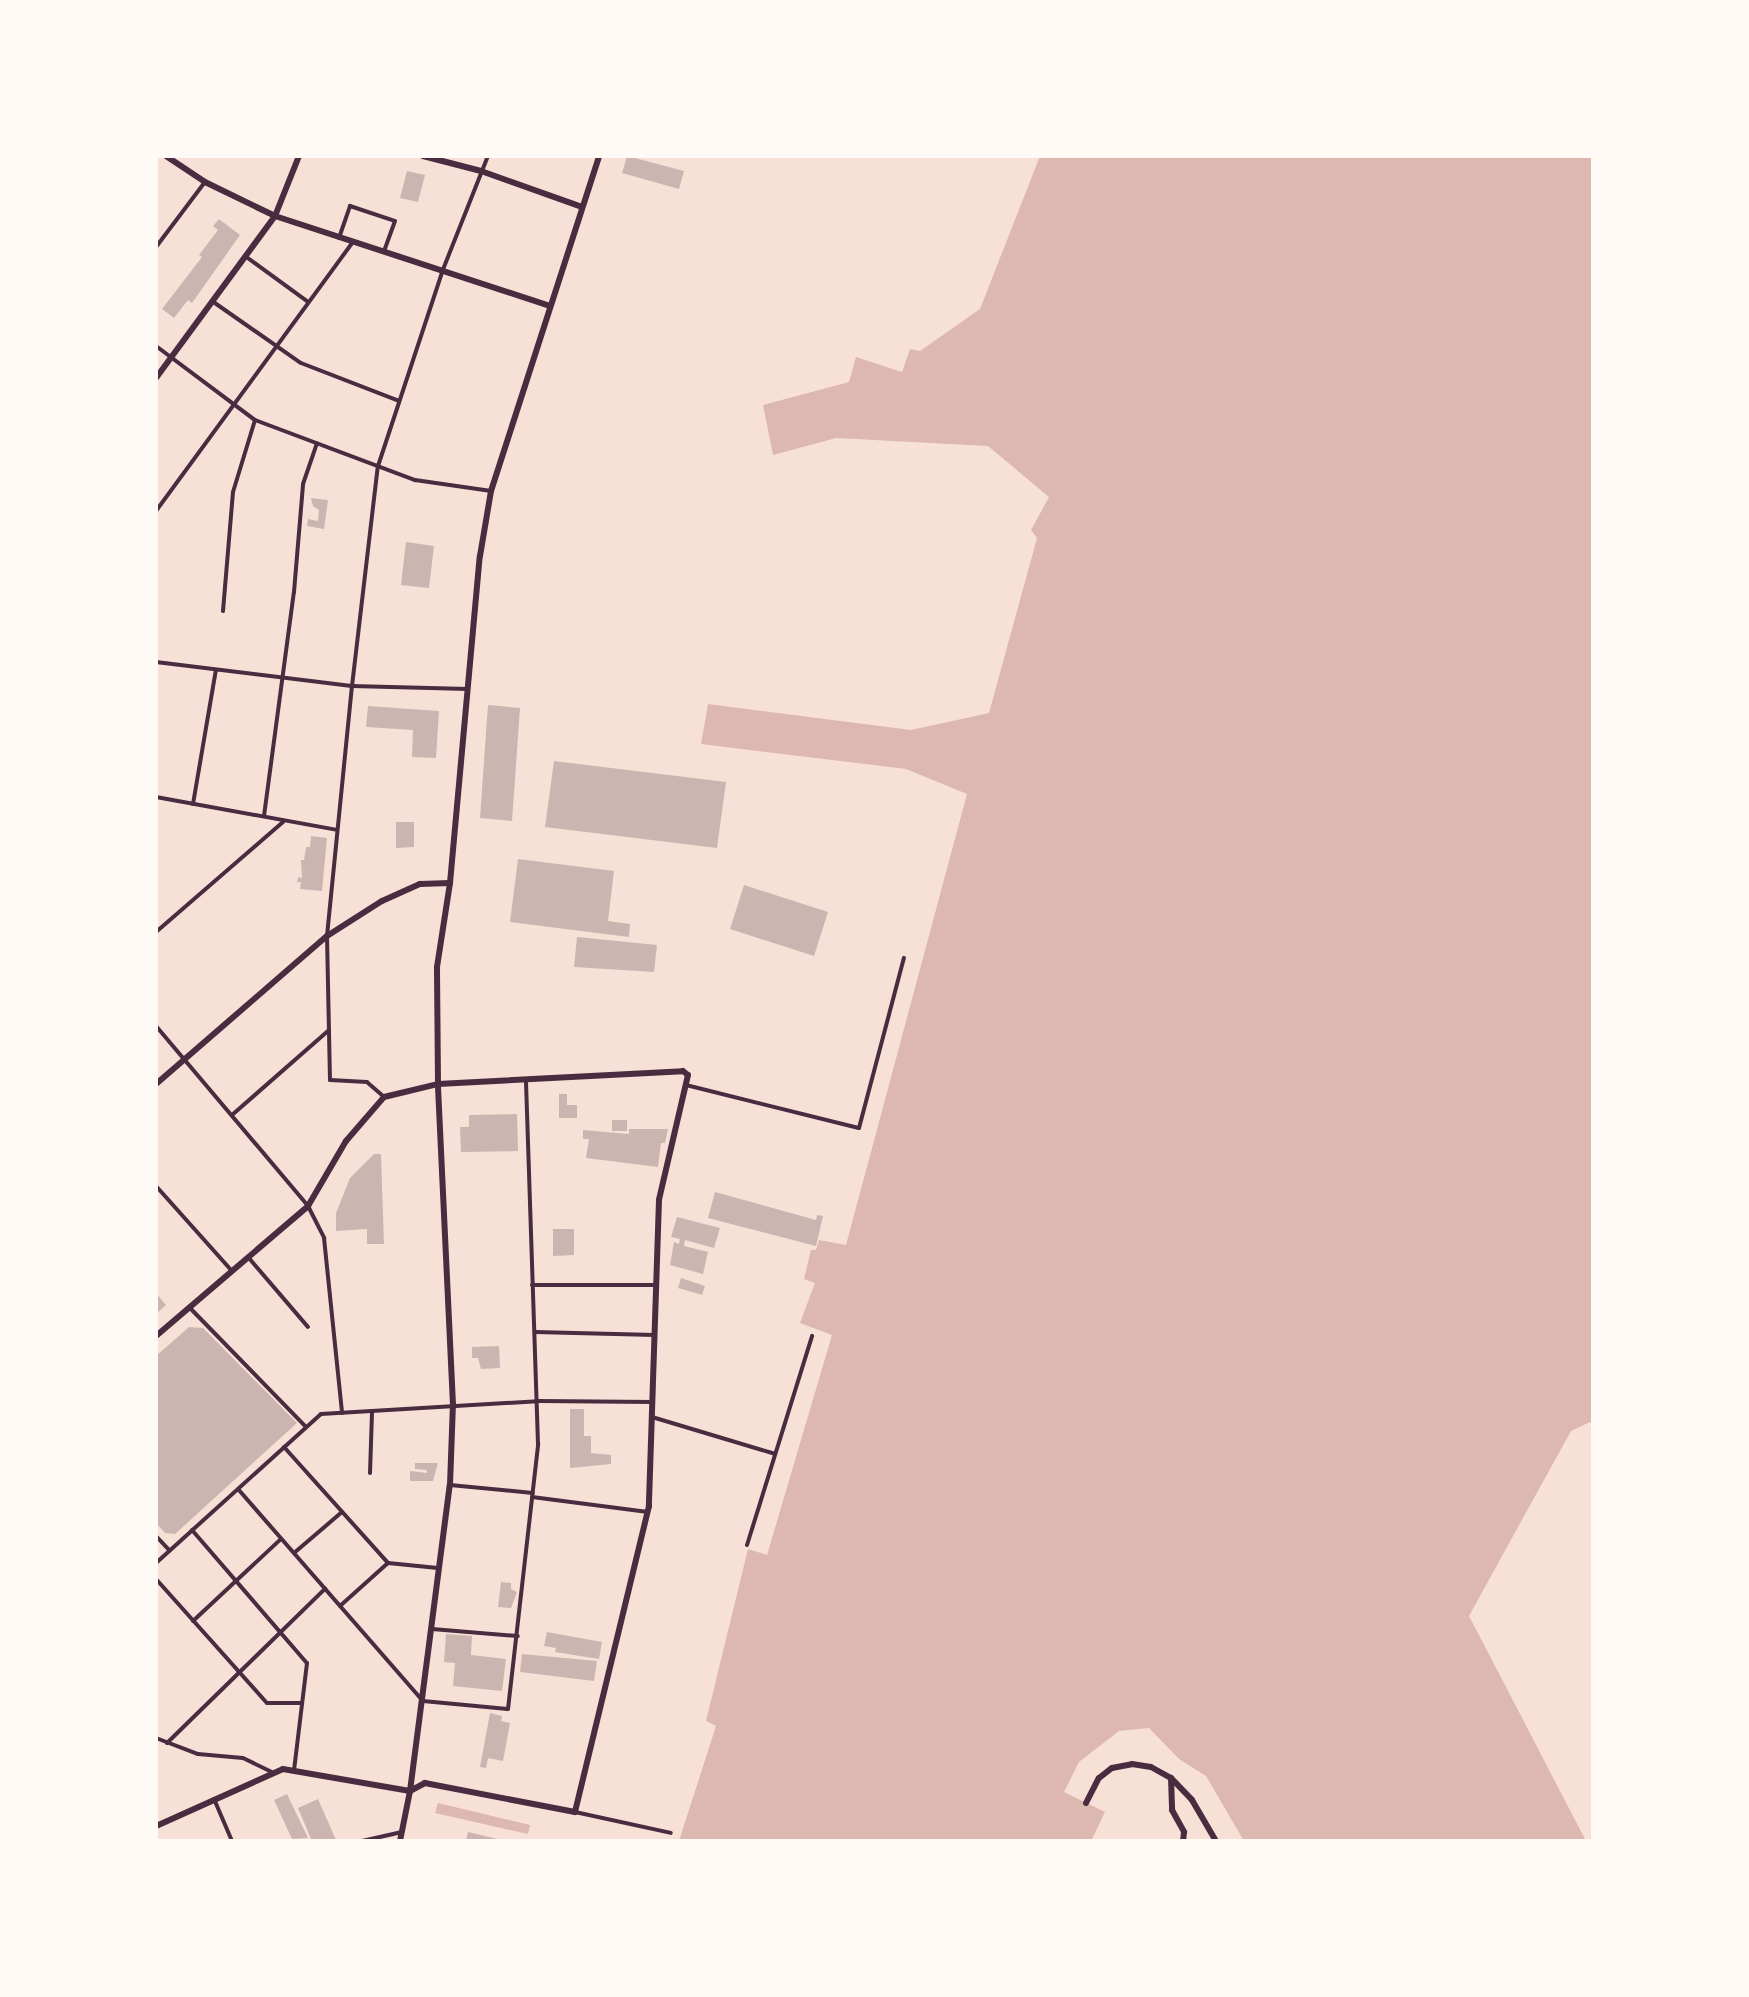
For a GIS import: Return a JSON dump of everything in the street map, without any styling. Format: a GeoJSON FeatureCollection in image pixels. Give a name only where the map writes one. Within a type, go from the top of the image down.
{"type":"FeatureCollection","features":[{"type":"Feature","properties":{"kind":"street"},"geometry":{"type":"LineString","coordinates":[[166,156],[205,182],[275,216],[550,306]]}},
{"type":"Feature","properties":{"kind":"street"},"geometry":{"type":"LineString","coordinates":[[156,378],[275,216],[299,156]]}},
{"type":"Feature","properties":{"kind":"street"},"geometry":{"type":"LineString","coordinates":[[423,156],[481,171],[582,207]]}},
{"type":"Feature","properties":{"kind":"street"},"geometry":{"type":"LineString","coordinates":[[384,1097],[367,1082],[330,1080],[327,936],[352,686],[378,466],[442,272],[488,156]]}},
{"type":"Feature","properties":{"kind":"street"},"geometry":{"type":"LineString","coordinates":[[400,1841],[423,1701],[450,1485],[453,1405],[438,1084],[437,967],[450,883],[480,556],[491,491],[599,156]]}},
{"type":"Feature","properties":{"kind":"street"},"geometry":{"type":"LineString","coordinates":[[156,247],[205,182]]}},
{"type":"Feature","properties":{"kind":"street"},"geometry":{"type":"LineString","coordinates":[[339,238],[350,206],[395,221],[384,252]]}},
{"type":"Feature","properties":{"kind":"street"},"geometry":{"type":"LineString","coordinates":[[156,511],[353,242]]}},
{"type":"Feature","properties":{"kind":"street"},"geometry":{"type":"LineString","coordinates":[[245,256],[309,303]]}},
{"type":"Feature","properties":{"kind":"street"},"geometry":{"type":"LineString","coordinates":[[212,301],[307,366],[399,401]]}},
{"type":"Feature","properties":{"kind":"street"},"geometry":{"type":"LineString","coordinates":[[156,346],[255,420],[415,480],[491,491]]}},
{"type":"Feature","properties":{"kind":"street"},"geometry":{"type":"LineString","coordinates":[[223,611],[233,492],[255,420]]}},
{"type":"Feature","properties":{"kind":"street"},"geometry":{"type":"LineString","coordinates":[[264,816],[283,677],[303,484],[317,443]]}},
{"type":"Feature","properties":{"kind":"street"},"geometry":{"type":"LineString","coordinates":[[156,662],[352,686],[468,689]]}},
{"type":"Feature","properties":{"kind":"street"},"geometry":{"type":"LineString","coordinates":[[193,804],[216,670]]}},
{"type":"Feature","properties":{"kind":"street"},"geometry":{"type":"LineString","coordinates":[[157,799],[337,830]]}},
{"type":"Feature","properties":{"kind":"street"},"geometry":{"type":"LineString","coordinates":[[156,932],[283,822]]}},
{"type":"Feature","properties":{"kind":"street"},"geometry":{"type":"LineString","coordinates":[[156,1084],[327,936],[382,901],[420,884],[450,883]]}},
{"type":"Feature","properties":{"kind":"street"},"geometry":{"type":"LineString","coordinates":[[686,1085],[859,1128],[904,958]]}},
{"type":"Feature","properties":{"kind":"street"},"geometry":{"type":"LineString","coordinates":[[156,1026],[308,1206],[324,1238],[342,1413]]}},
{"type":"Feature","properties":{"kind":"street"},"geometry":{"type":"LineString","coordinates":[[232,1115],[329,1030]]}},
{"type":"Feature","properties":{"kind":"street"},"geometry":{"type":"LineString","coordinates":[[156,1336],[308,1206],[346,1141],[384,1097],[438,1084],[683,1071],[688,1075],[659,1200],[648,1512],[575,1812]]}},
{"type":"Feature","properties":{"kind":"street"},"geometry":{"type":"LineString","coordinates":[[238,1489],[423,1701],[508,1709],[533,1495],[538,1401],[526,1080]]}},
{"type":"Feature","properties":{"kind":"street"},"geometry":{"type":"LineString","coordinates":[[156,1186],[232,1271]]}},
{"type":"Feature","properties":{"kind":"street"},"geometry":{"type":"LineString","coordinates":[[248,1257],[308,1327]]}},
{"type":"Feature","properties":{"kind":"street"},"geometry":{"type":"LineString","coordinates":[[532,1285],[656,1285]]}},
{"type":"Feature","properties":{"kind":"street"},"geometry":{"type":"LineString","coordinates":[[190,1308],[306,1427]]}},
{"type":"Feature","properties":{"kind":"street"},"geometry":{"type":"LineString","coordinates":[[535,1332],[655,1335]]}},
{"type":"Feature","properties":{"kind":"street"},"geometry":{"type":"LineString","coordinates":[[747,1545],[812,1336]]}},
{"type":"Feature","properties":{"kind":"street"},"geometry":{"type":"LineString","coordinates":[[156,1563],[321,1414],[538,1401],[653,1402]]}},
{"type":"Feature","properties":{"kind":"street"},"geometry":{"type":"LineString","coordinates":[[370,1473],[372,1412]]}},
{"type":"Feature","properties":{"kind":"street"},"geometry":{"type":"LineString","coordinates":[[652,1417],[775,1454]]}},
{"type":"Feature","properties":{"kind":"street"},"geometry":{"type":"LineString","coordinates":[[284,1447],[388,1563],[438,1568]]}},
{"type":"Feature","properties":{"kind":"street"},"geometry":{"type":"LineString","coordinates":[[450,1485],[648,1512]]}},
{"type":"Feature","properties":{"kind":"street"},"geometry":{"type":"LineString","coordinates":[[294,1553],[342,1512]]}},
{"type":"Feature","properties":{"kind":"street"},"geometry":{"type":"LineString","coordinates":[[192,1530],[307,1663],[294,1770]]}},
{"type":"Feature","properties":{"kind":"street"},"geometry":{"type":"LineString","coordinates":[[156,1536],[169,1550]]}},
{"type":"Feature","properties":{"kind":"street"},"geometry":{"type":"LineString","coordinates":[[193,1621],[281,1539]]}},
{"type":"Feature","properties":{"kind":"street"},"geometry":{"type":"LineString","coordinates":[[340,1606],[388,1563]]}},
{"type":"Feature","properties":{"kind":"street"},"geometry":{"type":"LineString","coordinates":[[156,1579],[267,1703],[302,1703]]}},
{"type":"Feature","properties":{"kind":"street"},"geometry":{"type":"LineString","coordinates":[[167,1743],[325,1589]]}},
{"type":"Feature","properties":{"kind":"street"},"geometry":{"type":"LineString","coordinates":[[432,1629],[518,1636]]}},
{"type":"Feature","properties":{"kind":"street"},"geometry":{"type":"LineString","coordinates":[[156,1738],[198,1754],[243,1758],[272,1772]]}},
{"type":"Feature","properties":{"kind":"street"},"geometry":{"type":"LineString","coordinates":[[1086,1803],[1099,1778],[1112,1768],[1143,1766],[1171,1778],[1192,1800],[1216,1841]]}},
{"type":"Feature","properties":{"kind":"street"},"geometry":{"type":"LineString","coordinates":[[156,1826],[272,1772],[294,1770],[410,1791],[425,1783],[671,1833]]}},
{"type":"Feature","properties":{"kind":"street"},"geometry":{"type":"LineString","coordinates":[[1171,1778],[1172,1810],[1184,1832],[1183,1841]]}},
{"type":"Feature","properties":{"kind":"street"},"geometry":{"type":"LineString","coordinates":[[214,1799],[232,1841]]}},
{"type":"Feature","properties":{"kind":"street"},"geometry":{"type":"LineString","coordinates":[[362,1841],[402,1832]]}},
{"type":"Feature","properties":{"kind":"shaded area"},"geometry":{"type":"Polygon","coordinates":[[[1040,156],[1593,156],[1593,1426],[1590,1422],[1571,1431],[1469,1616],[1586,1841],[1244,1841],[1206,1776],[1179,1759],[1149,1728],[1119,1731],[1079,1762],[1064,1792],[1105,1812],[1091,1841],[679,1841],[716,1726],[706,1721],[748,1549],[767,1555],[832,1335],[800,1323],[815,1283],[804,1279],[811,1250],[816,1250],[819,1240],[846,1245],[967,794],[906,769],[701,744],[708,704],[911,730],[989,713],[1037,538],[1031,530],[1049,497],[988,446],[836,438],[773,455],[763,405],[849,382],[856,357],[902,372],[910,349],[920,351],[980,309],[1040,156]]]}},
{"type":"Feature","properties":{"kind":"shaded area"},"geometry":{"type":"Polygon","coordinates":[[[438,1803],[530,1825],[528,1834],[435,1813],[438,1803]]]}},
{"type":"Feature","properties":{"kind":"building"},"geometry":{"type":"Polygon","coordinates":[[[627,156],[684,171],[679,189],[622,173],[627,156]]]}},
{"type":"Feature","properties":{"kind":"building"},"geometry":{"type":"Polygon","coordinates":[[[407,171],[425,175],[418,202],[400,198],[407,171]]]}},
{"type":"Feature","properties":{"kind":"building"},"geometry":{"type":"Polygon","coordinates":[[[219,219],[240,235],[192,303],[188,300],[174,318],[162,309],[202,257],[199,255],[218,230],[213,226],[219,219]]]}},
{"type":"Feature","properties":{"kind":"building"},"geometry":{"type":"Polygon","coordinates":[[[311,498],[328,500],[324,529],[307,526],[308,519],[318,521],[319,510],[313,506],[311,498]]]}},
{"type":"Feature","properties":{"kind":"building"},"geometry":{"type":"Polygon","coordinates":[[[406,542],[434,546],[429,588],[401,585],[406,542]]]}},
{"type":"Feature","properties":{"kind":"building"},"geometry":{"type":"Polygon","coordinates":[[[488,705],[520,708],[512,821],[480,818],[488,705]]]}},
{"type":"Feature","properties":{"kind":"building"},"geometry":{"type":"Polygon","coordinates":[[[368,706],[439,711],[436,758],[412,757],[413,730],[366,727],[368,706]]]}},
{"type":"Feature","properties":{"kind":"building"},"geometry":{"type":"Polygon","coordinates":[[[554,761],[726,782],[717,848],[545,827],[554,761]]]}},
{"type":"Feature","properties":{"kind":"building"},"geometry":{"type":"Polygon","coordinates":[[[396,822],[414,822],[414,847],[396,848],[396,822]]]}},
{"type":"Feature","properties":{"kind":"building"},"geometry":{"type":"Polygon","coordinates":[[[311,836],[327,838],[322,891],[300,889],[301,882],[297,882],[298,877],[302,878],[301,860],[304,860],[306,847],[310,847],[311,836]]]}},
{"type":"Feature","properties":{"kind":"building"},"geometry":{"type":"Polygon","coordinates":[[[518,859],[614,871],[608,921],[630,924],[629,937],[510,922],[518,859]]]}},
{"type":"Feature","properties":{"kind":"building"},"geometry":{"type":"Polygon","coordinates":[[[744,885],[828,912],[814,956],[730,929],[744,885]]]}},
{"type":"Feature","properties":{"kind":"building"},"geometry":{"type":"Polygon","coordinates":[[[577,937],[657,945],[654,972],[574,967],[577,937]]]}},
{"type":"Feature","properties":{"kind":"building"},"geometry":{"type":"Polygon","coordinates":[[[559,1094],[567,1094],[567,1105],[577,1105],[577,1118],[559,1118],[559,1094]]]}},
{"type":"Feature","properties":{"kind":"building"},"geometry":{"type":"Polygon","coordinates":[[[517,1114],[518,1151],[461,1152],[460,1127],[469,1127],[469,1115],[517,1114]]]}},
{"type":"Feature","properties":{"kind":"building"},"geometry":{"type":"Polygon","coordinates":[[[612,1120],[627,1120],[627,1131],[612,1131],[612,1120]]]}},
{"type":"Feature","properties":{"kind":"building"},"geometry":{"type":"Polygon","coordinates":[[[629,1129],[668,1129],[665,1143],[661,1143],[658,1167],[586,1158],[589,1139],[583,1139],[583,1130],[629,1134],[629,1129]]]}},
{"type":"Feature","properties":{"kind":"building"},"geometry":{"type":"Polygon","coordinates":[[[374,1154],[381,1154],[384,1244],[367,1244],[367,1229],[336,1231],[336,1213],[350,1178],[374,1154]]]}},
{"type":"Feature","properties":{"kind":"building"},"geometry":{"type":"Polygon","coordinates":[[[715,1192],[816,1220],[817,1215],[823,1216],[816,1246],[708,1218],[715,1192]]]}},
{"type":"Feature","properties":{"kind":"building"},"geometry":{"type":"Polygon","coordinates":[[[677,1217],[720,1228],[714,1248],[685,1240],[684,1246],[708,1252],[703,1274],[670,1265],[674,1242],[679,1244],[680,1239],[671,1237],[677,1217]]]}},
{"type":"Feature","properties":{"kind":"building"},"geometry":{"type":"Polygon","coordinates":[[[553,1229],[574,1229],[574,1255],[553,1256],[553,1229]]]}},
{"type":"Feature","properties":{"kind":"building"},"geometry":{"type":"Polygon","coordinates":[[[681,1278],[705,1286],[702,1295],[678,1288],[681,1278]]]}},
{"type":"Feature","properties":{"kind":"building"},"geometry":{"type":"Polygon","coordinates":[[[156,1293],[166,1305],[156,1314],[156,1293]]]}},
{"type":"Feature","properties":{"kind":"building"},"geometry":{"type":"Polygon","coordinates":[[[189,1327],[203,1328],[297,1423],[175,1534],[165,1533],[156,1523],[156,1356],[189,1327]]]}},
{"type":"Feature","properties":{"kind":"building"},"geometry":{"type":"Polygon","coordinates":[[[499,1346],[500,1368],[481,1369],[478,1358],[472,1358],[472,1347],[499,1346]]]}},
{"type":"Feature","properties":{"kind":"building"},"geometry":{"type":"Polygon","coordinates":[[[570,1409],[584,1409],[584,1436],[591,1436],[591,1453],[611,1455],[611,1464],[570,1468],[570,1409]]]}},
{"type":"Feature","properties":{"kind":"building"},"geometry":{"type":"Polygon","coordinates":[[[415,1463],[438,1463],[433,1481],[410,1481],[410,1471],[427,1473],[427,1470],[415,1469],[415,1463]]]}},
{"type":"Feature","properties":{"kind":"building"},"geometry":{"type":"Polygon","coordinates":[[[501,1582],[511,1583],[511,1589],[517,1592],[511,1608],[498,1607],[501,1582]]]}},
{"type":"Feature","properties":{"kind":"building"},"geometry":{"type":"Polygon","coordinates":[[[547,1632],[602,1642],[599,1659],[555,1652],[556,1648],[544,1646],[547,1632]]]}},
{"type":"Feature","properties":{"kind":"building"},"geometry":{"type":"Polygon","coordinates":[[[446,1634],[472,1636],[471,1655],[506,1659],[502,1691],[453,1686],[455,1663],[444,1662],[446,1634]]]}},
{"type":"Feature","properties":{"kind":"building"},"geometry":{"type":"Polygon","coordinates":[[[522,1654],[597,1661],[594,1681],[520,1672],[522,1654]]]}},
{"type":"Feature","properties":{"kind":"building"},"geometry":{"type":"Polygon","coordinates":[[[490,1713],[502,1716],[501,1721],[510,1723],[503,1761],[488,1758],[486,1768],[480,1767],[490,1713]]]}},
{"type":"Feature","properties":{"kind":"building"},"geometry":{"type":"Polygon","coordinates":[[[287,1794],[308,1838],[292,1839],[274,1800],[287,1794]]]}},
{"type":"Feature","properties":{"kind":"building"},"geometry":{"type":"Polygon","coordinates":[[[318,1799],[336,1840],[312,1841],[298,1808],[318,1799]]]}},
{"type":"Feature","properties":{"kind":"building"},"geometry":{"type":"Polygon","coordinates":[[[468,1832],[502,1840],[502,1841],[466,1841],[468,1832]]]}}]}
